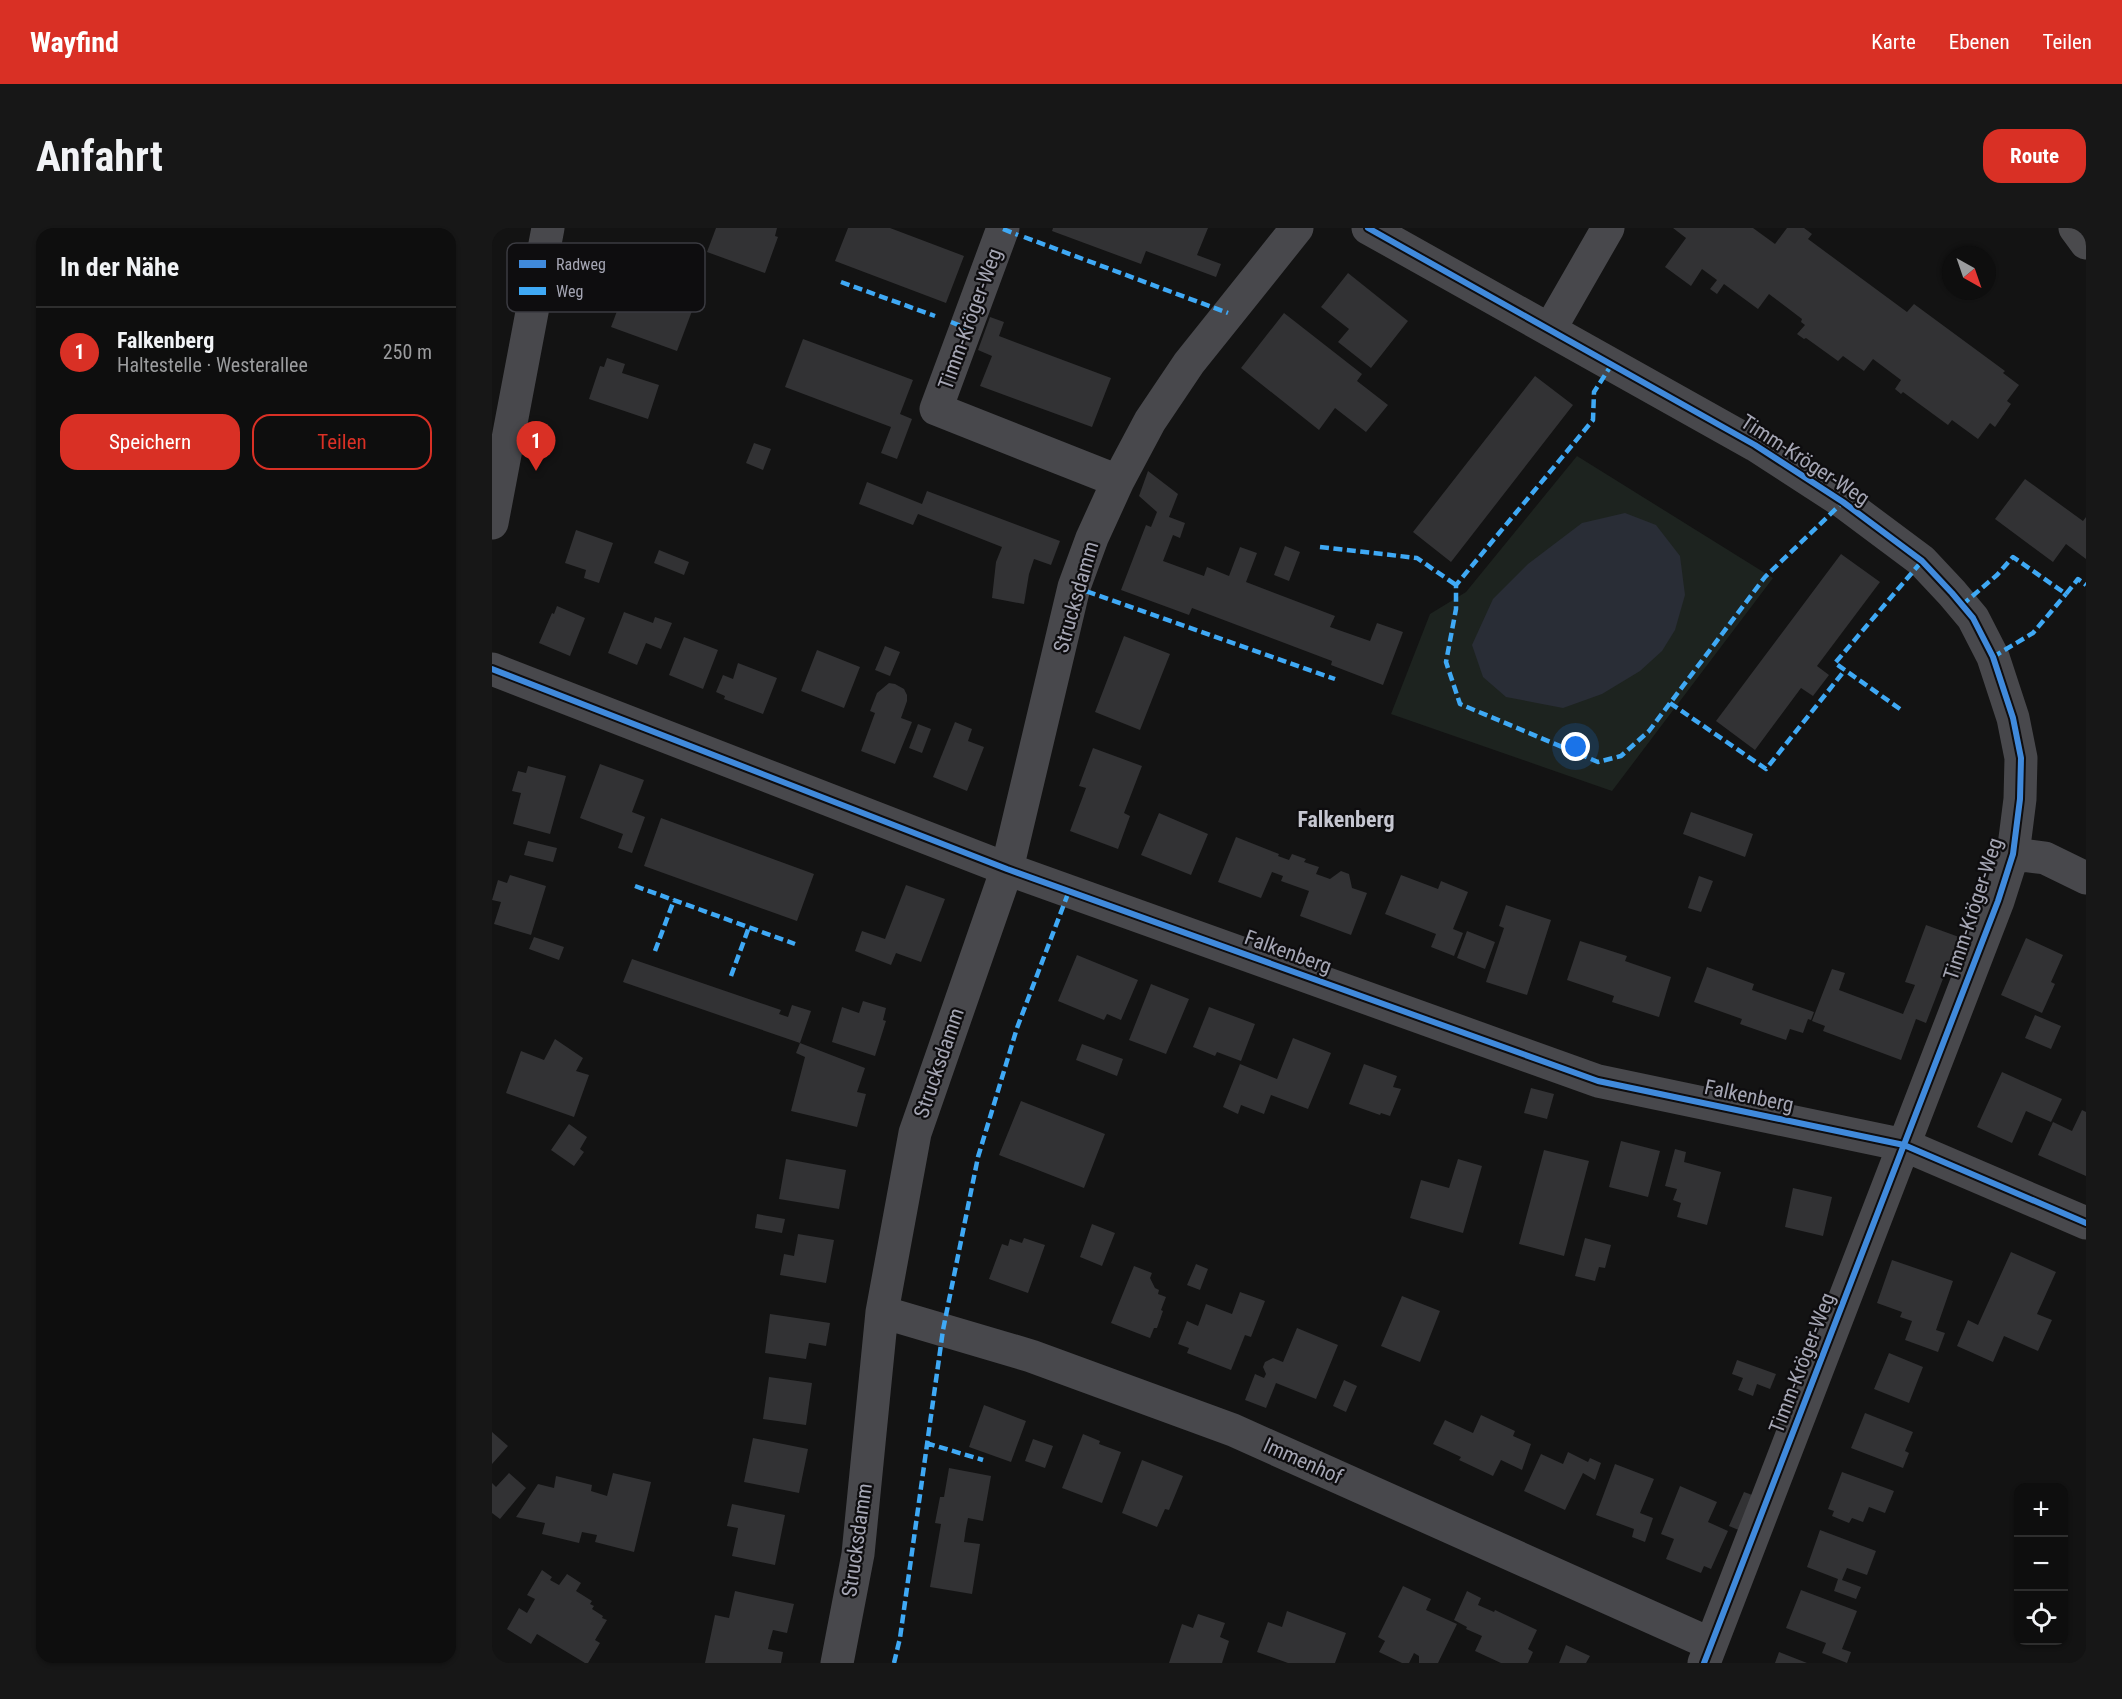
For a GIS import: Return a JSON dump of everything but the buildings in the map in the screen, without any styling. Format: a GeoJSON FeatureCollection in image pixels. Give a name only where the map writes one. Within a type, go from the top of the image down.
{"type":"FeatureCollection","features":[{"type":"Feature","properties":{"kind":"highway"},"geometry":{"type":"LineString","coordinates":[[2075,228],[2086,243]]}},
{"type":"Feature","properties":{"kind":"street"},"geometry":{"type":"LineString","coordinates":[[545,243],[548,228]]}},
{"type":"Feature","properties":{"kind":"street","name":"Timm-Kröger-Weg"},"geometry":{"type":"LineString","coordinates":[[1003,228],[936,409],[1118,481]]}},
{"type":"Feature","properties":{"kind":"street","name":"Strucksdamm"},"geometry":{"type":"LineString","coordinates":[[837,1663],[858,1554],[882,1312],[915,1133],[1007,869],[1074,587],[1092,538],[1118,481],[1150,421],[1189,363],[1297,228]]}},
{"type":"Feature","properties":{"kind":"street","name":"Timm-Kröger-Weg"},"geometry":{"type":"LineString","coordinates":[[1368,228],[1755,444],[1843,502],[1922,561],[1973,618],[1993,657],[2013,718],[2021,758],[2020,799],[2013,854],[1998,901],[1707,1654]]}},
{"type":"Feature","properties":{"kind":"street"},"geometry":{"type":"LineString","coordinates":[[1550,329],[1608,228]]}},
{"type":"Feature","properties":{"kind":"street"},"geometry":{"type":"LineString","coordinates":[[492,523],[532,312]]}},
{"type":"Feature","properties":{"kind":"street","name":"Falkenberg"},"geometry":{"type":"LineString","coordinates":[[492,669],[1007,869],[1598,1081],[1904,1145],[2086,1223]]}},
{"type":"Feature","properties":{"kind":"street","name":"Timm-Kröger-Weg"},"geometry":{"type":"LineString","coordinates":[[2013,854],[2045,858],[2086,878]]}},
{"type":"Feature","properties":{"kind":"street","name":"Immenhof"},"geometry":{"type":"LineString","coordinates":[[882,1312],[1031,1356],[1233,1430],[1707,1654]]}},
{"type":"Feature","properties":{"kind":"shaded area"},"geometry":{"type":"Polygon","coordinates":[[[1577,456],[1773,578],[1612,791],[1391,714],[1430,614],[1466,592],[1577,456]]]}},
{"type":"Feature","properties":{"kind":"shaded area"},"geometry":{"type":"Polygon","coordinates":[[[1625,513],[1656,525],[1680,556],[1685,595],[1675,630],[1662,651],[1640,671],[1602,694],[1563,708],[1506,697],[1483,677],[1472,645],[1493,599],[1528,564],[1582,523],[1625,513]]]}},
{"type":"Feature","properties":{"kind":"marked path"},"geometry":{"type":"LineString","coordinates":[[1003,229],[1018,235]]}},
{"type":"Feature","properties":{"kind":"marked path"},"geometry":{"type":"LineString","coordinates":[[1024,237],[1228,313]]}},
{"type":"Feature","properties":{"kind":"marked path"},"geometry":{"type":"LineString","coordinates":[[841,282],[935,316]]}},
{"type":"Feature","properties":{"kind":"marked path"},"geometry":{"type":"LineString","coordinates":[[951,322],[966,328]]}},
{"type":"Feature","properties":{"kind":"marked path"},"geometry":{"type":"LineString","coordinates":[[1612,364],[1594,392],[1593,420],[1456,585],[1456,609],[1446,662],[1460,704],[1598,762],[1621,756],[1649,731],[1765,577],[1843,502]]}},
{"type":"Feature","properties":{"kind":"marked path"},"geometry":{"type":"LineString","coordinates":[[1320,547],[1417,558],[1456,585]]}},
{"type":"Feature","properties":{"kind":"marked path"},"geometry":{"type":"LineString","coordinates":[[1962,605],[1997,575],[2013,557],[2066,594],[2078,579],[2086,585]]}},
{"type":"Feature","properties":{"kind":"marked path"},"geometry":{"type":"LineString","coordinates":[[1900,709],[1835,663],[1922,561]]}},
{"type":"Feature","properties":{"kind":"marked path"},"geometry":{"type":"LineString","coordinates":[[1074,587],[1335,679]]}},
{"type":"Feature","properties":{"kind":"marked path"},"geometry":{"type":"LineString","coordinates":[[1993,657],[2033,633],[2066,594]]}},
{"type":"Feature","properties":{"kind":"marked path"},"geometry":{"type":"LineString","coordinates":[[1670,703],[1766,769],[1845,670]]}},
{"type":"Feature","properties":{"kind":"marked path"},"geometry":{"type":"LineString","coordinates":[[635,886],[795,944]]}},
{"type":"Feature","properties":{"kind":"marked path"},"geometry":{"type":"LineString","coordinates":[[894,1663],[900,1638],[943,1330],[978,1157],[1017,1028],[1069,891]]}},
{"type":"Feature","properties":{"kind":"marked path"},"geometry":{"type":"LineString","coordinates":[[655,951],[674,900]]}},
{"type":"Feature","properties":{"kind":"marked path"},"geometry":{"type":"LineString","coordinates":[[731,976],[749,927]]}},
{"type":"Feature","properties":{"kind":"marked path"},"geometry":{"type":"LineString","coordinates":[[926,1443],[983,1460]]}},
{"type":"Feature","properties":{"kind":"cycle path"},"geometry":{"type":"LineString","coordinates":[[1368,228],[1755,445],[1843,502],[1922,561],[1973,618],[1993,657],[2013,718],[2021,758],[2020,799],[2013,854],[1998,901],[1704,1663]]}},
{"type":"Feature","properties":{"kind":"cycle path"},"geometry":{"type":"LineString","coordinates":[[492,669],[1007,869],[1598,1081],[1904,1145],[2086,1223]]}},
{"type":"Feature","properties":{"kind":"place","name":"Falkenberg"},"geometry":{"type":"Point","coordinates":[536,471]}},
{"type":"Feature","properties":{"kind":"district","name":"Falkenberg"},"geometry":{"type":"Point","coordinates":[1346,819]}}]}
